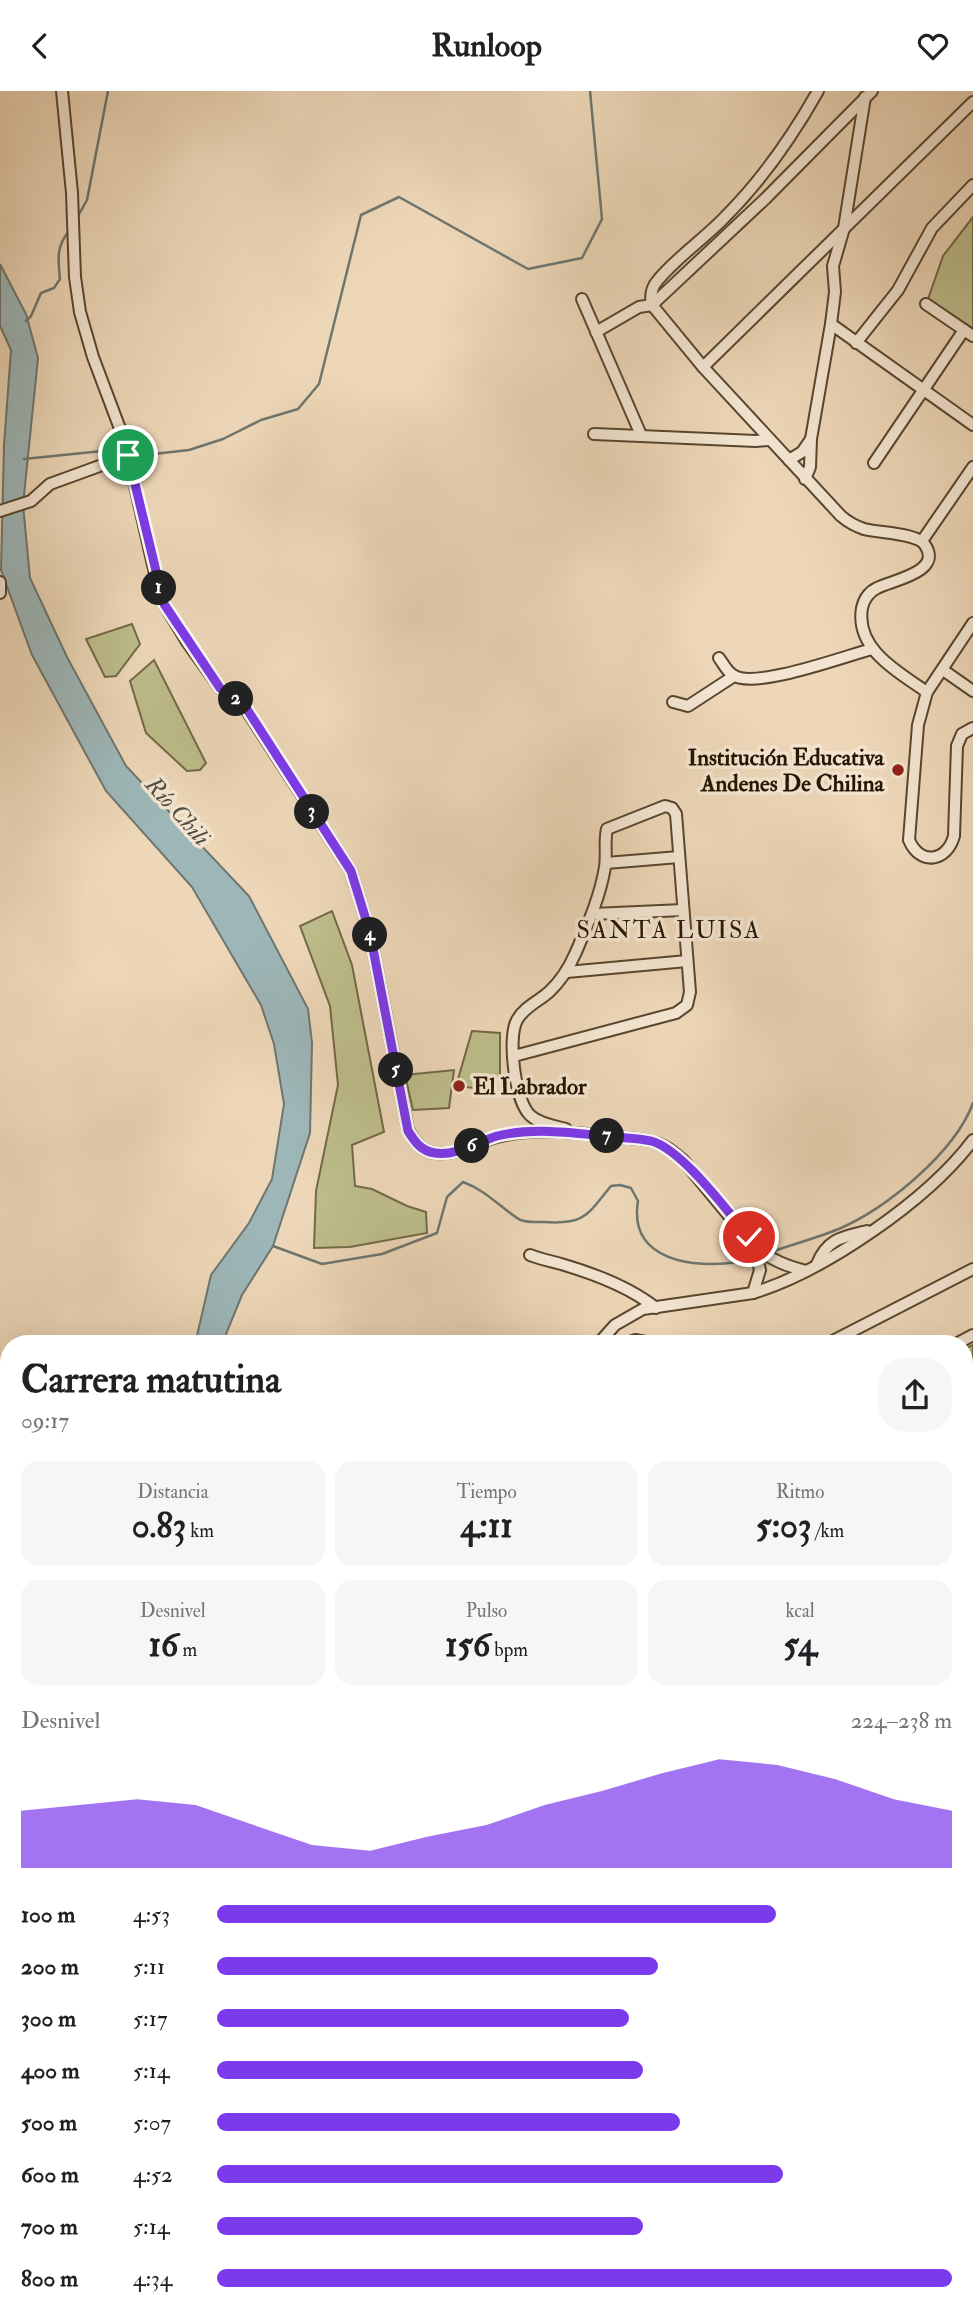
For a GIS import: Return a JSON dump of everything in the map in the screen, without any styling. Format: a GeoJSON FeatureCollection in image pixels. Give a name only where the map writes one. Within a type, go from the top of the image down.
{"type":"FeatureCollection","features":[{"type":"Feature","properties":{"kind":"street"},"geometry":{"type":"LineString","coordinates":[[62,91],[72,193],[75,277],[80,311],[93,357],[125,442],[164,604],[220,688],[243,703],[351,871],[370,933],[408,1131],[416,1144],[424,1150],[448,1153],[496,1137],[523,1132],[585,1134],[652,1141],[668,1148],[682,1160],[754,1246],[787,1267],[806,1271]]}},
{"type":"Feature","properties":{"kind":"street"},"geometry":{"type":"LineString","coordinates":[[818,91],[797,128],[752,190],[657,281],[651,293],[652,305],[768,440],[851,524],[866,530],[922,541]]}},
{"type":"Feature","properties":{"kind":"street"},"geometry":{"type":"LineString","coordinates":[[596,332],[639,306],[652,305],[765,199],[868,94]]}},
{"type":"Feature","properties":{"kind":"street"},"geometry":{"type":"LineString","coordinates":[[805,479],[810,467],[811,439],[831,324],[835,292],[833,266],[844,228],[868,94]]}},
{"type":"Feature","properties":{"kind":"street"},"geometry":{"type":"LineString","coordinates":[[703,367],[973,102]]}},
{"type":"Feature","properties":{"kind":"street"},"geometry":{"type":"LineString","coordinates":[[856,343],[898,290],[932,228],[973,185]]}},
{"type":"Feature","properties":{"kind":"street"},"geometry":{"type":"LineString","coordinates":[[582,299],[641,435]]}},
{"type":"Feature","properties":{"kind":"street"},"geometry":{"type":"LineString","coordinates":[[874,463],[922,390],[968,333],[926,304]]}},
{"type":"Feature","properties":{"kind":"street"},"geometry":{"type":"LineString","coordinates":[[831,324],[973,425]]}},
{"type":"Feature","properties":{"kind":"street"},"geometry":{"type":"LineString","coordinates":[[740,440],[748,432],[749,418]]}},
{"type":"Feature","properties":{"kind":"street"},"geometry":{"type":"LineString","coordinates":[[594,434],[762,442],[768,440]]}},
{"type":"Feature","properties":{"kind":"street"},"geometry":{"type":"LineString","coordinates":[[789,460],[802,451],[811,439]]}},
{"type":"Feature","properties":{"kind":"street"},"geometry":{"type":"LineString","coordinates":[[0,511],[25,505],[50,484],[105,464],[129,459]]}},
{"type":"Feature","properties":{"kind":"street"},"geometry":{"type":"LineString","coordinates":[[922,541],[973,467]]}},
{"type":"Feature","properties":{"kind":"street"},"geometry":{"type":"LineString","coordinates":[[922,541],[929,555],[926,564],[918,572],[876,589],[864,600],[860,619],[863,634],[872,649],[896,671],[927,692]]}},
{"type":"Feature","properties":{"kind":"street"},"geometry":{"type":"LineString","coordinates":[[0,582],[0,593]]}},
{"type":"Feature","properties":{"kind":"street"},"geometry":{"type":"LineString","coordinates":[[973,624],[927,692],[918,725],[909,840],[922,856],[942,855],[951,845],[954,836],[957,746],[962,734],[973,728]]}},
{"type":"Feature","properties":{"kind":"street"},"geometry":{"type":"LineString","coordinates":[[673,702],[688,706],[734,676],[765,679],[872,649]]}},
{"type":"Feature","properties":{"kind":"street"},"geometry":{"type":"LineString","coordinates":[[719,658],[734,676]]}},
{"type":"Feature","properties":{"kind":"street"},"geometry":{"type":"LineString","coordinates":[[943,670],[973,691]]}},
{"type":"Feature","properties":{"kind":"street"},"geometry":{"type":"LineString","coordinates":[[514,1056],[682,1010],[690,998],[674,809],[667,806],[607,829],[606,863],[593,915],[567,972],[550,991],[519,1017],[514,1031],[514,1056],[516,1084],[522,1107],[532,1118],[585,1134]]}},
{"type":"Feature","properties":{"kind":"street"},"geometry":{"type":"LineString","coordinates":[[606,863],[679,857]]}},
{"type":"Feature","properties":{"kind":"street"},"geometry":{"type":"LineString","coordinates":[[593,915],[683,910]]}},
{"type":"Feature","properties":{"kind":"street"},"geometry":{"type":"LineString","coordinates":[[567,972],[687,961]]}},
{"type":"Feature","properties":{"kind":"street"},"geometry":{"type":"LineString","coordinates":[[606,1335],[615,1325],[643,1309],[753,1293],[806,1271],[876,1229],[900,1211],[961,1156],[973,1140]]}},
{"type":"Feature","properties":{"kind":"street"},"geometry":{"type":"LineString","coordinates":[[753,1293],[760,1270],[754,1246]]}},
{"type":"Feature","properties":{"kind":"street"},"geometry":{"type":"LineString","coordinates":[[530,1255],[633,1291],[656,1308]]}},
{"type":"Feature","properties":{"kind":"street"},"geometry":{"type":"LineString","coordinates":[[845,1335],[973,1269]]}},
{"type":"Feature","properties":{"kind":"green space"},"geometry":{"type":"Polygon","coordinates":[[[973,217],[973,331],[928,299],[943,256],[973,217]]]}},
{"type":"Feature","properties":{"kind":"green space"},"geometry":{"type":"Polygon","coordinates":[[[132,624],[140,644],[116,676],[105,677],[86,639],[132,624]]]}},
{"type":"Feature","properties":{"kind":"green space"},"geometry":{"type":"Polygon","coordinates":[[[154,660],[206,763],[200,770],[187,771],[146,733],[130,681],[154,660]]]}},
{"type":"Feature","properties":{"kind":"green space"},"geometry":{"type":"Polygon","coordinates":[[[332,911],[352,965],[384,1132],[352,1145],[355,1186],[372,1189],[426,1212],[427,1233],[350,1247],[314,1248],[316,1191],[338,1085],[330,1006],[300,926],[332,911]]]}},
{"type":"Feature","properties":{"kind":"green space"},"geometry":{"type":"Polygon","coordinates":[[[472,1031],[500,1033],[500,1078],[494,1076],[491,1090],[456,1086],[472,1031]]]}},
{"type":"Feature","properties":{"kind":"green space"},"geometry":{"type":"Polygon","coordinates":[[[454,1070],[449,1108],[413,1110],[405,1075],[454,1070]]]}},
{"type":"Feature","properties":{"kind":"water"},"geometry":{"type":"Polygon","coordinates":[[[0,264],[26,314],[38,358],[23,505],[30,578],[67,657],[126,766],[249,896],[308,1009],[312,1043],[310,1133],[273,1246],[242,1295],[226,1335],[197,1335],[211,1275],[249,1223],[272,1179],[284,1104],[274,1044],[261,1005],[192,887],[106,791],[32,655],[1,570],[4,445],[11,350],[0,326],[0,264]]]}},
{"type":"Feature","properties":{"kind":"waterway"},"geometry":{"type":"LineString","coordinates":[[78,216],[87,200],[108,91]]}},
{"type":"Feature","properties":{"kind":"waterway"},"geometry":{"type":"LineString","coordinates":[[131,451],[145,455],[189,450],[223,439],[261,420],[298,409],[319,384],[361,215],[399,197],[528,269],[582,258],[602,219],[590,91]]}},
{"type":"Feature","properties":{"kind":"waterway"},"geometry":{"type":"LineString","coordinates":[[26,321],[41,293],[54,288],[60,279],[60,248],[69,231]]}},
{"type":"Feature","properties":{"kind":"waterway"},"geometry":{"type":"LineString","coordinates":[[24,459],[122,449]]}},
{"type":"Feature","properties":{"kind":"waterway"},"geometry":{"type":"LineString","coordinates":[[774,1251],[841,1228],[879,1207],[936,1159],[964,1122],[973,1103]]}},
{"type":"Feature","properties":{"kind":"waterway"},"geometry":{"type":"LineString","coordinates":[[273,1246],[322,1264],[382,1254],[437,1233],[447,1197],[463,1182],[485,1193],[520,1220],[558,1223],[584,1216],[611,1186],[620,1185],[631,1188],[638,1201],[638,1221],[643,1237],[654,1249],[684,1262],[738,1262]]}},
{"type":"Feature","properties":{"kind":"place","name":"Institución Educativa Andenes De Chilina"},"geometry":{"type":"Point","coordinates":[898,770]}},
{"type":"Feature","properties":{"kind":"place","name":"El Labrador"},"geometry":{"type":"Point","coordinates":[459,1086]}},
{"type":"Feature","properties":{"kind":"district","name":"SANTA LUISA"},"geometry":{"type":"Point","coordinates":[669,930]}},
{"type":"Feature","properties":{"kind":"route"},"geometry":{"type":"LineString","coordinates":[[128,455],[164,604],[220,688],[243,703],[351,871],[370,933],[408,1131],[416,1144],[424,1150],[448,1153],[496,1137],[523,1132],[585,1134],[652,1141],[668,1148],[682,1160],[749,1237]]}},
{"type":"Feature","properties":{"kind":"water label","name":"Río Chili"},"geometry":{"type":"Point","coordinates":[178,811]}}]}
